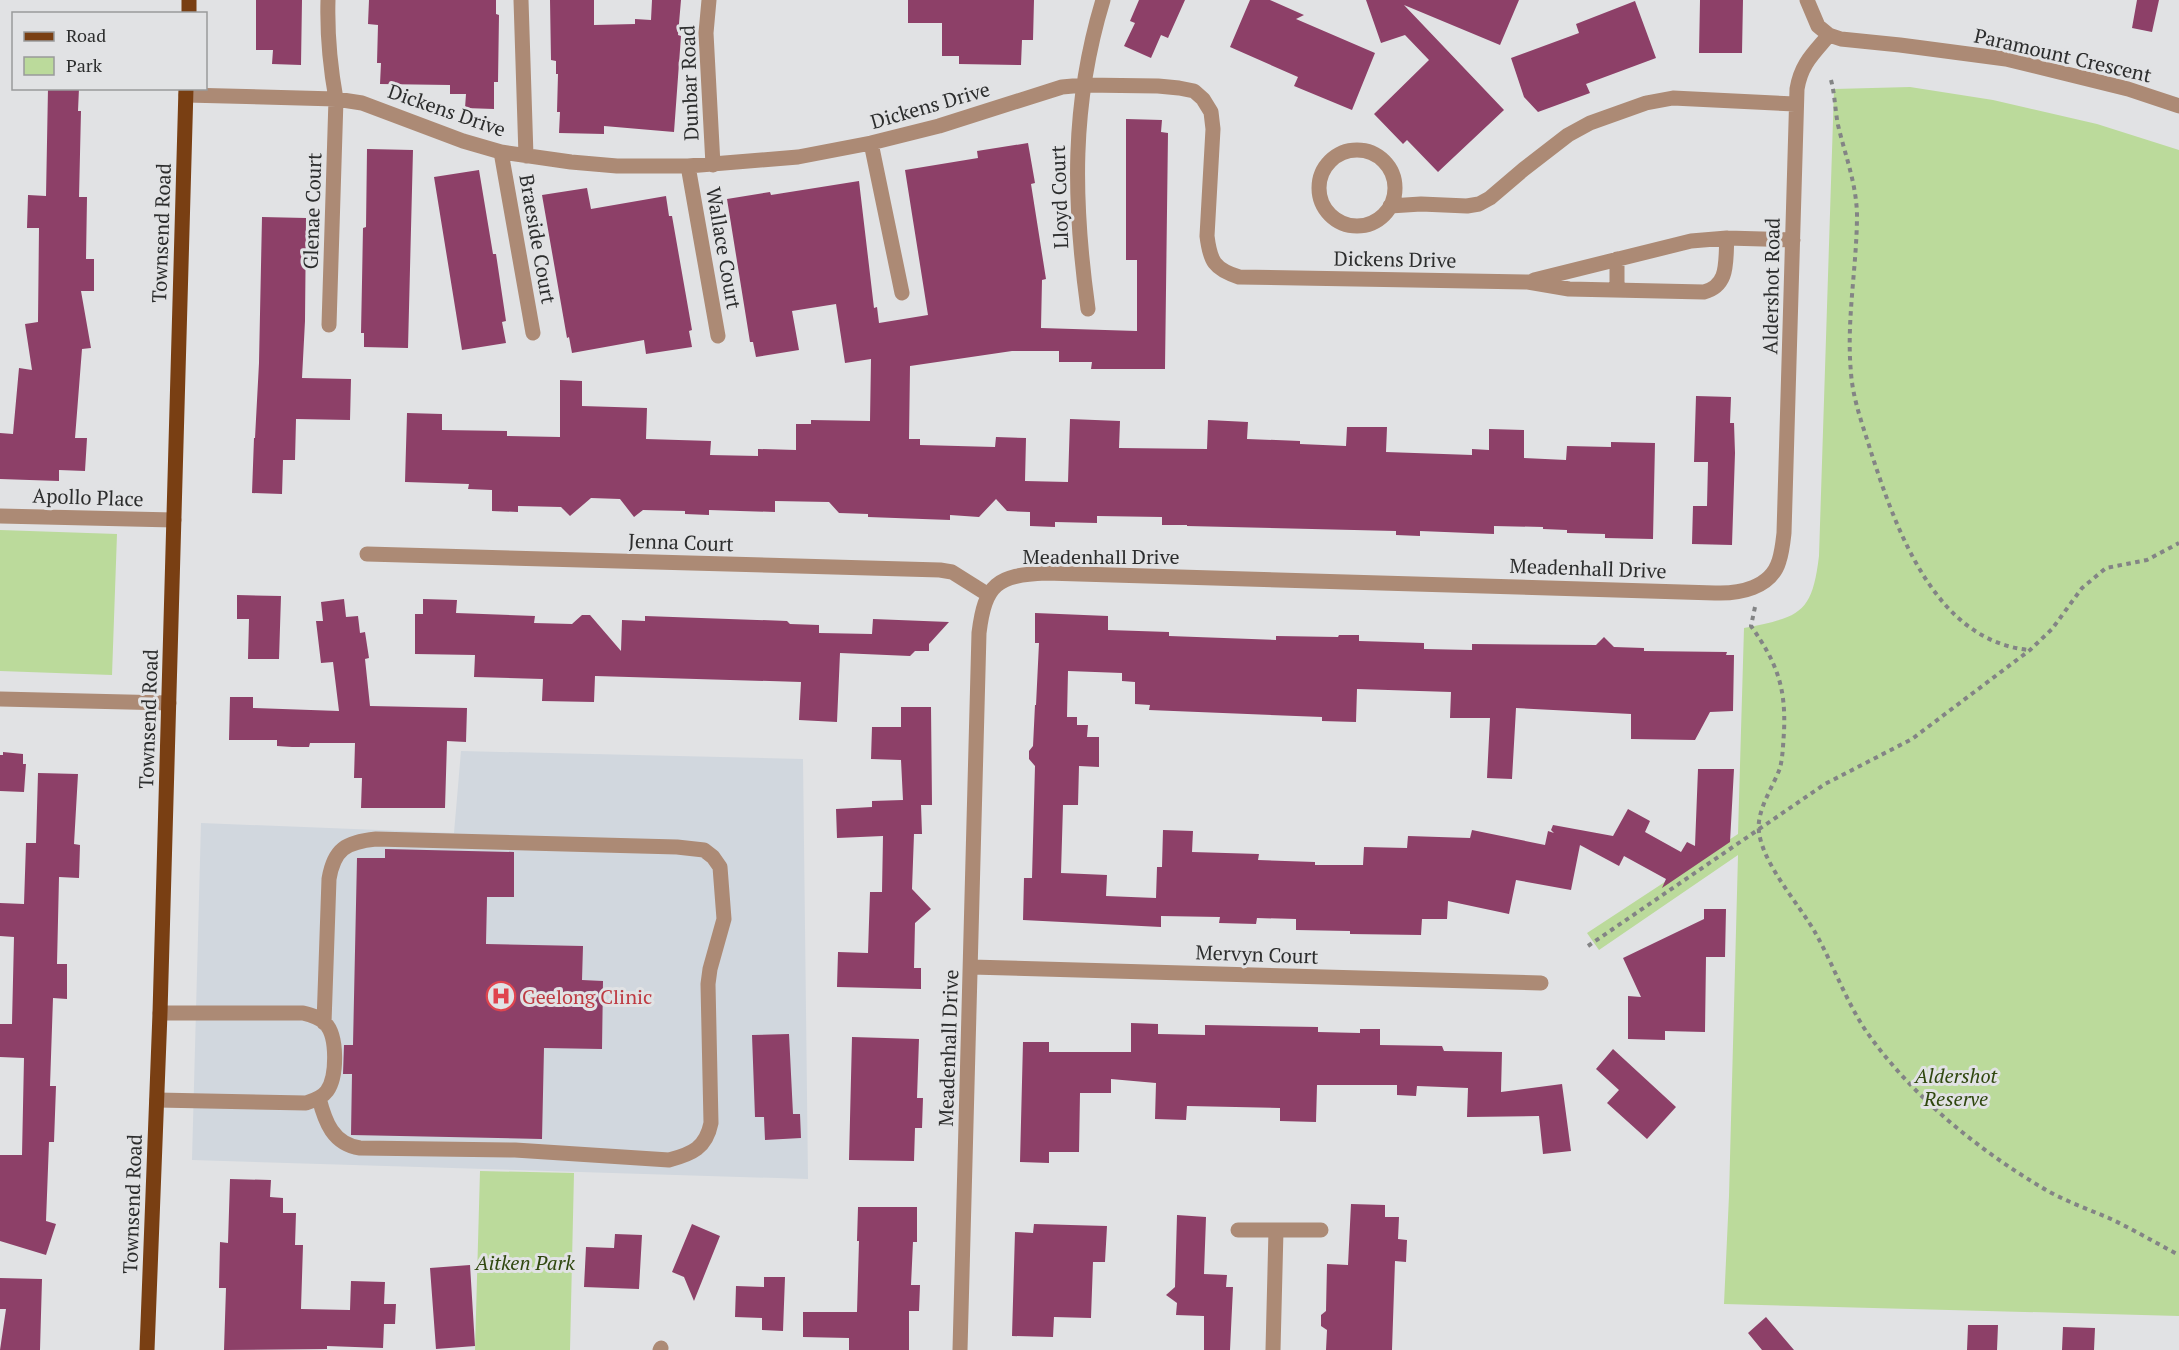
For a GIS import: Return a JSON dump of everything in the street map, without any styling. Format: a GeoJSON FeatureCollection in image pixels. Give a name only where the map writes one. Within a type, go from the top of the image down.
{"type":"FeatureCollection","features":[{"type":"Feature","properties":{"kind":"main road","name":"Townsend Road"},"geometry":{"type":"LineString","coordinates":[[147,1350],[160,1013],[186,92]]}},
{"type":"Feature","properties":{"kind":"street","name":"Glenae Court"},"geometry":{"type":"LineString","coordinates":[[328,0],[327,31],[336,99],[329,325]]}},
{"type":"Feature","properties":{"kind":"street"},"geometry":{"type":"LineString","coordinates":[[520,0],[526,156]]}},
{"type":"Feature","properties":{"kind":"street","name":"Dunbar Road"},"geometry":{"type":"LineString","coordinates":[[709,0],[706,33],[713,165]]}},
{"type":"Feature","properties":{"kind":"street","name":"Lloyd Court"},"geometry":{"type":"LineString","coordinates":[[1088,309],[1076,184],[1079,117],[1092,41],[1103,0]]}},
{"type":"Feature","properties":{"kind":"street"},"geometry":{"type":"LineString","coordinates":[[1807,0],[1818,26],[1829,35]]}},
{"type":"Feature","properties":{"kind":"street","name":"Aldershot Road"},"geometry":{"type":"LineString","coordinates":[[1761,584],[1771,575],[1778,563],[1785,533],[1795,104],[1799,73],[1829,35]]}},
{"type":"Feature","properties":{"kind":"street","name":"Paramount Crescent"},"geometry":{"type":"LineString","coordinates":[[1829,35],[1841,39],[2006,59],[2128,89],[2179,106]]}},
{"type":"Feature","properties":{"kind":"street","name":"Dickens Drive"},"geometry":{"type":"LineString","coordinates":[[186,92],[336,99],[362,103],[463,141],[501,152],[617,166],[688,166],[798,157],[871,143],[939,126],[1062,87],[1158,86],[1194,91],[1203,99],[1211,112],[1213,129],[1209,252],[1214,264],[1225,272],[1239,277],[1528,282],[1569,289],[1704,292],[1713,290],[1720,284],[1724,274],[1728,238]]}},
{"type":"Feature","properties":{"kind":"street"},"geometry":{"type":"LineString","coordinates":[[1390,206],[1479,204],[1490,198],[1568,135],[1598,119],[1646,103],[1673,98],[1795,104]]}},
{"type":"Feature","properties":{"kind":"street"},"geometry":{"type":"LineString","coordinates":[[871,143],[902,293]]}},
{"type":"Feature","properties":{"kind":"street","name":"Dickens Drive"},"geometry":{"type":"LineString","coordinates":[[1358,149],[1373,153],[1385,162],[1393,176],[1395,191],[1390,206],[1381,217],[1368,224],[1354,226],[1334,219],[1324,208],[1319,195],[1319,180],[1324,166],[1342,152],[1358,149]]}},
{"type":"Feature","properties":{"kind":"street","name":"Braeside Court"},"geometry":{"type":"LineString","coordinates":[[501,152],[533,333]]}},
{"type":"Feature","properties":{"kind":"street","name":"Wallace Court"},"geometry":{"type":"LineString","coordinates":[[688,166],[718,336]]}},
{"type":"Feature","properties":{"kind":"street","name":"Dickens Drive"},"geometry":{"type":"LineString","coordinates":[[1528,282],[1672,244],[1728,238],[1793,240]]}},
{"type":"Feature","properties":{"kind":"street"},"geometry":{"type":"LineString","coordinates":[[1617,258],[1617,290]]}},
{"type":"Feature","properties":{"kind":"street","name":"Apollo Place"},"geometry":{"type":"LineString","coordinates":[[0,516],[174,520]]}},
{"type":"Feature","properties":{"kind":"street","name":"Jenna Court"},"geometry":{"type":"LineString","coordinates":[[367,554],[940,570],[952,572],[987,594]]}},
{"type":"Feature","properties":{"kind":"street","name":"Meadenhall Drive"},"geometry":{"type":"LineString","coordinates":[[960,1350],[979,633],[987,594],[1000,582],[1014,576],[1046,573],[1723,593],[1746,590],[1761,584]]}},
{"type":"Feature","properties":{"kind":"street"},"geometry":{"type":"LineString","coordinates":[[0,699],[169,703]]}},
{"type":"Feature","properties":{"kind":"street"},"geometry":{"type":"LineString","coordinates":[[319,1098],[322,1113],[330,1129],[338,1140],[349,1146],[515,1150],[669,1160],[698,1149],[708,1136],[711,1123],[708,984],[724,919],[720,867],[704,850],[665,847],[376,839],[348,844],[338,853],[332,864],[329,879],[324,1023]]}},
{"type":"Feature","properties":{"kind":"street","name":"Mervyn Court"},"geometry":{"type":"LineString","coordinates":[[971,967],[1542,983]]}},
{"type":"Feature","properties":{"kind":"street"},"geometry":{"type":"LineString","coordinates":[[157,1100],[306,1103],[326,1094],[333,1081],[335,1061],[331,1035],[324,1023],[314,1016],[303,1013],[160,1013]]}},
{"type":"Feature","properties":{"kind":"street"},"geometry":{"type":"LineString","coordinates":[[1238,1230],[1321,1230]]}},
{"type":"Feature","properties":{"kind":"street"},"geometry":{"type":"LineString","coordinates":[[1273,1350],[1276,1230]]}},
{"type":"Feature","properties":{"kind":"path"},"geometry":{"type":"LineString","coordinates":[[1831,80],[1838,124],[1856,188],[1856,254],[1850,338],[1851,374],[1856,404],[1878,473],[1910,555],[1951,611],[1981,634],[2009,648],[2030,650]]}},
{"type":"Feature","properties":{"kind":"path"},"geometry":{"type":"LineString","coordinates":[[1588,946],[1825,784],[1912,739],[2030,650],[2052,629],[2082,588],[2106,568],[2147,560],[2179,543]]}},
{"type":"Feature","properties":{"kind":"path"},"geometry":{"type":"LineString","coordinates":[[1761,584],[1751,626],[1765,646],[1780,681],[1784,716],[1780,766],[1762,813],[1758,831],[1765,852],[1816,935],[1833,971],[1870,1037],[1914,1089],[1975,1143],[2042,1188],[2121,1224],[2179,1255]]}},
{"type":"Feature","properties":{"kind":"shaded area","name":"Geelong Clinic"},"geometry":{"type":"Polygon","coordinates":[[[461,751],[803,759],[808,1179],[192,1160],[201,823],[454,833],[461,751]]]}},
{"type":"Feature","properties":{"kind":"green space","name":"Aldershot Reserve"},"geometry":{"type":"Polygon","coordinates":[[[1910,87],[1993,100],[2097,124],[2179,150],[2179,1316],[1724,1304],[1738,855],[1599,950],[1587,933],[1738,834],[1744,628],[1778,620],[1800,610],[1812,590],[1819,556],[1834,89],[1910,87]]]}},
{"type":"Feature","properties":{"kind":"green space"},"geometry":{"type":"Polygon","coordinates":[[[0,530],[117,534],[112,675],[0,671],[0,530]]]}},
{"type":"Feature","properties":{"kind":"green space","name":"Aitken Park"},"geometry":{"type":"Polygon","coordinates":[[[480,1171],[574,1173],[570,1350],[475,1350],[480,1171]]]}},
{"type":"Feature","properties":{"kind":"building"},"geometry":{"type":"Polygon","coordinates":[[[256,0],[302,0],[301,65],[272,64],[273,50],[256,50],[256,0]]]}},
{"type":"Feature","properties":{"kind":"building"},"geometry":{"type":"Polygon","coordinates":[[[369,0],[496,0],[496,14],[499,15],[498,82],[494,82],[494,109],[465,108],[466,94],[450,94],[450,85],[380,84],[381,63],[377,63],[378,25],[368,24],[369,0]]]}},
{"type":"Feature","properties":{"kind":"building"},"geometry":{"type":"Polygon","coordinates":[[[550,0],[594,0],[594,25],[635,24],[635,19],[651,20],[652,0],[681,0],[678,35],[681,36],[674,132],[604,126],[604,134],[559,133],[558,74],[556,74],[556,61],[551,60],[550,0]]]}},
{"type":"Feature","properties":{"kind":"building"},"geometry":{"type":"Polygon","coordinates":[[[908,0],[1034,0],[1033,40],[1022,40],[1021,65],[959,64],[959,56],[942,56],[942,23],[908,23],[908,0]]]}},
{"type":"Feature","properties":{"kind":"building"},"geometry":{"type":"Polygon","coordinates":[[[1139,0],[1185,0],[1168,38],[1161,35],[1151,58],[1124,46],[1135,23],[1130,21],[1139,0]]]}},
{"type":"Feature","properties":{"kind":"building"},"geometry":{"type":"Polygon","coordinates":[[[1250,0],[1270,0],[1304,15],[1296,19],[1375,53],[1352,110],[1294,86],[1298,77],[1230,47],[1250,0]]]}},
{"type":"Feature","properties":{"kind":"building"},"geometry":{"type":"Polygon","coordinates":[[[1366,0],[1519,0],[1500,45],[1404,5],[1504,110],[1438,172],[1407,140],[1403,144],[1374,114],[1429,60],[1405,35],[1381,43],[1366,0]]]}},
{"type":"Feature","properties":{"kind":"building"},"geometry":{"type":"Polygon","coordinates":[[[1700,0],[1743,0],[1742,53],[1699,53],[1700,0]]]}},
{"type":"Feature","properties":{"kind":"building"},"geometry":{"type":"Polygon","coordinates":[[[2137,0],[2159,0],[2152,32],[2132,28],[2137,0]]]}},
{"type":"Feature","properties":{"kind":"building"},"geometry":{"type":"Polygon","coordinates":[[[1635,1],[1656,58],[1586,84],[1590,93],[1538,112],[1524,97],[1511,58],[1579,33],[1576,24],[1635,1]]]}},
{"type":"Feature","properties":{"kind":"building"},"geometry":{"type":"Polygon","coordinates":[[[48,90],[79,90],[78,111],[81,111],[79,197],[87,197],[86,259],[94,259],[94,291],[81,291],[91,348],[82,349],[75,438],[87,438],[85,471],[59,470],[59,481],[0,479],[0,433],[13,434],[19,368],[32,370],[25,324],[38,322],[39,228],[27,228],[28,195],[46,196],[48,90]]]}},
{"type":"Feature","properties":{"kind":"building"},"geometry":{"type":"Polygon","coordinates":[[[1126,119],[1162,120],[1161,132],[1168,133],[1165,369],[1091,369],[1092,362],[1059,362],[1059,351],[1012,351],[910,366],[909,439],[920,439],[920,445],[995,447],[996,437],[1026,438],[1025,481],[1068,482],[1070,419],[1120,421],[1119,448],[1207,449],[1208,420],[1248,422],[1247,439],[1346,446],[1347,427],[1387,427],[1386,452],[1472,455],[1472,449],[1489,450],[1489,429],[1524,430],[1524,458],[1566,460],[1567,446],[1611,447],[1611,442],[1655,443],[1653,539],[1605,538],[1605,534],[1567,533],[1567,530],[1543,529],[1543,527],[1494,526],[1494,534],[1420,531],[1420,536],[1396,535],[1396,531],[1162,525],[1162,517],[1097,516],[1097,523],[1055,522],[1055,527],[1030,526],[1030,512],[1007,511],[996,499],[979,517],[950,515],[950,520],[868,517],[868,514],[839,513],[829,502],[775,501],[775,512],[709,510],[709,515],[685,514],[685,511],[643,510],[634,517],[620,499],[591,498],[570,516],[561,507],[518,506],[518,512],[492,511],[492,490],[468,489],[469,484],[405,482],[407,413],[442,414],[442,430],[507,431],[507,436],[560,437],[560,380],[582,381],[582,406],[647,408],[646,439],[711,441],[710,455],[758,456],[758,449],[796,450],[796,424],[811,424],[811,420],[870,421],[871,359],[845,363],[836,304],[792,311],[799,350],[756,357],[753,342],[750,342],[727,199],[770,192],[771,195],[859,181],[874,308],[877,307],[879,323],[928,315],[905,170],[978,158],[977,151],[1028,143],[1035,183],[1031,184],[1046,279],[1042,280],[1041,328],[1137,331],[1137,260],[1126,260],[1126,119]]]}},
{"type":"Feature","properties":{"kind":"building"},"geometry":{"type":"Polygon","coordinates":[[[367,149],[413,150],[408,348],[364,347],[364,333],[361,333],[367,149]]]}},
{"type":"Feature","properties":{"kind":"building"},"geometry":{"type":"Polygon","coordinates":[[[479,170],[493,254],[496,254],[506,321],[502,322],[506,343],[462,350],[434,177],[479,170]]]}},
{"type":"Feature","properties":{"kind":"building"},"geometry":{"type":"Polygon","coordinates":[[[587,188],[591,209],[666,196],[669,216],[672,216],[692,330],[689,331],[692,347],[646,354],[644,340],[572,353],[569,337],[567,338],[542,195],[587,188]]]}},
{"type":"Feature","properties":{"kind":"building"},"geometry":{"type":"Polygon","coordinates":[[[262,217],[306,218],[302,378],[351,379],[350,420],[296,419],[295,460],[283,460],[282,494],[252,493],[259,363],[262,217]]]}},
{"type":"Feature","properties":{"kind":"building"},"geometry":{"type":"Polygon","coordinates":[[[1696,396],[1731,397],[1730,423],[1734,423],[1735,453],[1732,545],[1692,544],[1693,506],[1707,506],[1708,462],[1694,462],[1696,396]]]}},
{"type":"Feature","properties":{"kind":"building"},"geometry":{"type":"Polygon","coordinates":[[[237,595],[281,596],[279,659],[248,659],[249,619],[237,619],[237,595]]]}},
{"type":"Feature","properties":{"kind":"building"},"geometry":{"type":"Polygon","coordinates":[[[344,599],[346,617],[358,616],[360,633],[365,632],[369,658],[365,659],[370,706],[467,708],[466,742],[447,741],[445,808],[361,808],[362,778],[354,778],[355,743],[310,743],[309,747],[292,747],[277,746],[277,740],[229,740],[230,697],[253,697],[253,708],[339,711],[333,662],[321,663],[316,621],[323,621],[321,602],[344,599]]]}},
{"type":"Feature","properties":{"kind":"building"},"geometry":{"type":"Polygon","coordinates":[[[423,599],[457,600],[456,613],[535,616],[534,623],[572,624],[582,615],[590,615],[621,651],[622,620],[645,621],[645,616],[787,621],[790,624],[819,625],[819,633],[872,634],[873,619],[949,622],[929,644],[929,651],[915,651],[910,656],[840,653],[837,722],[799,720],[801,682],[595,676],[594,702],[542,701],[543,679],[474,677],[475,655],[415,654],[415,614],[423,614],[423,599]]]}},
{"type":"Feature","properties":{"kind":"building"},"geometry":{"type":"Polygon","coordinates":[[[1035,613],[1108,616],[1108,630],[1169,632],[1169,636],[1276,640],[1276,636],[1359,635],[1359,641],[1424,643],[1424,649],[1472,650],[1472,644],[1596,645],[1604,637],[1614,647],[1644,648],[1644,651],[1727,652],[1726,655],[1734,655],[1733,711],[1710,712],[1695,740],[1631,739],[1631,714],[1516,708],[1512,779],[1487,778],[1490,718],[1450,718],[1451,692],[1357,689],[1356,722],[1322,721],[1322,717],[1149,710],[1150,705],[1135,704],[1135,682],[1122,681],[1122,673],[1068,671],[1067,717],[1077,717],[1077,725],[1088,725],[1087,737],[1099,737],[1099,767],[1079,766],[1078,805],[1063,805],[1061,873],[1107,875],[1106,896],[1156,898],[1157,867],[1162,867],[1163,830],[1193,831],[1192,852],[1259,854],[1258,860],[1315,862],[1315,865],[1363,865],[1364,847],[1407,848],[1408,836],[1470,838],[1472,830],[1545,845],[1548,831],[1554,833],[1551,830],[1553,825],[1613,836],[1628,809],[1650,821],[1645,832],[1681,852],[1687,842],[1695,846],[1698,769],[1734,769],[1730,842],[1662,888],[1666,879],[1624,856],[1619,866],[1580,845],[1571,890],[1516,880],[1509,914],[1448,901],[1447,919],[1422,919],[1421,935],[1350,934],[1350,931],[1296,930],[1296,919],[1257,918],[1256,924],[1219,923],[1220,917],[1161,916],[1161,927],[1023,920],[1024,878],[1032,878],[1035,766],[1029,759],[1029,751],[1033,746],[1039,643],[1035,643],[1035,613]]]}},
{"type":"Feature","properties":{"kind":"building"},"geometry":{"type":"Polygon","coordinates":[[[901,707],[931,707],[932,805],[921,805],[922,834],[914,834],[912,889],[931,909],[915,923],[914,968],[921,968],[921,989],[837,987],[838,952],[868,953],[870,892],[882,892],[883,836],[837,838],[836,809],[872,807],[872,801],[903,800],[901,760],[871,759],[872,727],[901,727],[901,707]]]}},
{"type":"Feature","properties":{"kind":"building"},"geometry":{"type":"Polygon","coordinates":[[[3,752],[23,754],[23,764],[26,764],[24,792],[0,791],[0,755],[3,755],[3,752]]]}},
{"type":"Feature","properties":{"kind":"building"},"geometry":{"type":"Polygon","coordinates":[[[38,773],[78,774],[74,844],[80,845],[79,878],[59,877],[57,964],[67,964],[67,999],[53,998],[50,1086],[56,1086],[54,1142],[49,1142],[46,1221],[56,1224],[46,1255],[0,1241],[0,1155],[22,1155],[24,1058],[0,1057],[0,1024],[12,1024],[14,937],[0,936],[0,903],[24,904],[26,843],[36,843],[38,773]]]}},
{"type":"Feature","properties":{"kind":"building"},"geometry":{"type":"Polygon","coordinates":[[[385,849],[514,852],[514,897],[487,897],[486,944],[583,946],[582,980],[603,981],[602,1049],[544,1048],[542,1139],[351,1135],[352,1074],[343,1074],[344,1045],[353,1045],[357,858],[385,858],[385,849]]]}},
{"type":"Feature","properties":{"kind":"building"},"geometry":{"type":"Polygon","coordinates":[[[1704,909],[1726,909],[1725,957],[1706,957],[1705,1032],[1665,1031],[1665,1040],[1628,1039],[1628,996],[1641,997],[1623,958],[1704,919],[1704,909]]]}},
{"type":"Feature","properties":{"kind":"building"},"geometry":{"type":"Polygon","coordinates":[[[1131,1023],[1158,1024],[1158,1034],[1205,1035],[1205,1025],[1318,1027],[1318,1032],[1360,1033],[1360,1029],[1380,1029],[1380,1045],[1442,1046],[1444,1051],[1502,1052],[1501,1092],[1562,1084],[1571,1151],[1543,1154],[1539,1116],[1467,1117],[1468,1088],[1417,1086],[1416,1096],[1397,1095],[1397,1085],[1317,1085],[1316,1122],[1280,1121],[1280,1108],[1187,1106],[1186,1120],[1155,1119],[1156,1083],[1111,1079],[1111,1093],[1080,1093],[1079,1152],[1049,1152],[1049,1163],[1020,1162],[1023,1042],[1049,1042],[1049,1052],[1131,1052],[1131,1023]]]}},
{"type":"Feature","properties":{"kind":"building"},"geometry":{"type":"Polygon","coordinates":[[[789,1034],[793,1114],[800,1114],[801,1138],[765,1140],[764,1117],[755,1117],[752,1035],[789,1034]]]}},
{"type":"Feature","properties":{"kind":"building"},"geometry":{"type":"Polygon","coordinates":[[[852,1037],[919,1039],[917,1098],[923,1098],[922,1128],[915,1128],[914,1161],[849,1160],[852,1037]]]}},
{"type":"Feature","properties":{"kind":"building"},"geometry":{"type":"Polygon","coordinates":[[[1613,1049],[1676,1107],[1647,1139],[1607,1103],[1619,1090],[1596,1069],[1613,1049]]]}},
{"type":"Feature","properties":{"kind":"building"},"geometry":{"type":"Polygon","coordinates":[[[230,1179],[271,1180],[270,1197],[283,1198],[283,1213],[296,1213],[295,1245],[303,1245],[301,1309],[350,1310],[351,1281],[385,1282],[384,1304],[396,1304],[395,1324],[384,1324],[383,1348],[327,1346],[327,1349],[224,1350],[226,1288],[219,1288],[220,1242],[228,1243],[230,1179]]]}},
{"type":"Feature","properties":{"kind":"building"},"geometry":{"type":"Polygon","coordinates":[[[1351,1204],[1385,1205],[1385,1217],[1399,1217],[1398,1239],[1407,1240],[1406,1262],[1395,1261],[1392,1350],[1326,1350],[1327,1330],[1321,1326],[1321,1315],[1326,1311],[1327,1264],[1348,1265],[1351,1204]]]}},
{"type":"Feature","properties":{"kind":"building"},"geometry":{"type":"Polygon","coordinates":[[[858,1207],[917,1207],[917,1242],[913,1242],[911,1285],[920,1285],[919,1311],[909,1311],[909,1350],[849,1350],[849,1338],[803,1337],[803,1312],[857,1312],[858,1207]]]}},
{"type":"Feature","properties":{"kind":"building"},"geometry":{"type":"Polygon","coordinates":[[[1177,1215],[1206,1217],[1204,1274],[1227,1275],[1226,1287],[1233,1287],[1230,1350],[1204,1350],[1204,1316],[1176,1315],[1177,1303],[1166,1295],[1175,1287],[1177,1215]]]}},
{"type":"Feature","properties":{"kind":"building"},"geometry":{"type":"Polygon","coordinates":[[[692,1224],[720,1236],[694,1301],[684,1277],[672,1272],[692,1224]]]}},
{"type":"Feature","properties":{"kind":"building"},"geometry":{"type":"Polygon","coordinates":[[[1034,1224],[1107,1226],[1105,1262],[1093,1262],[1091,1318],[1054,1317],[1053,1337],[1012,1336],[1015,1232],[1033,1233],[1034,1224]]]}},
{"type":"Feature","properties":{"kind":"building"},"geometry":{"type":"Polygon","coordinates":[[[615,1234],[642,1235],[639,1289],[584,1287],[586,1247],[614,1248],[615,1234]]]}},
{"type":"Feature","properties":{"kind":"building"},"geometry":{"type":"Polygon","coordinates":[[[470,1265],[475,1346],[436,1349],[430,1268],[470,1265]]]}},
{"type":"Feature","properties":{"kind":"building"},"geometry":{"type":"Polygon","coordinates":[[[764,1277],[785,1277],[783,1331],[762,1330],[762,1318],[735,1317],[736,1286],[764,1287],[764,1277]]]}},
{"type":"Feature","properties":{"kind":"building"},"geometry":{"type":"Polygon","coordinates":[[[0,1278],[42,1279],[40,1350],[0,1350],[6,1309],[0,1309],[0,1278]]]}},
{"type":"Feature","properties":{"kind":"building"},"geometry":{"type":"Polygon","coordinates":[[[1766,1317],[1794,1350],[1762,1350],[1748,1333],[1766,1317]]]}},
{"type":"Feature","properties":{"kind":"building"},"geometry":{"type":"Polygon","coordinates":[[[1968,1325],[1998,1325],[1997,1350],[1967,1350],[1968,1325]]]}},
{"type":"Feature","properties":{"kind":"building"},"geometry":{"type":"Polygon","coordinates":[[[2063,1327],[2095,1328],[2094,1350],[2062,1350],[2063,1327]]]}},
{"type":"Feature","properties":{"kind":"place","name":"Geelong Clinic"},"geometry":{"type":"Point","coordinates":[501,996]}}]}
